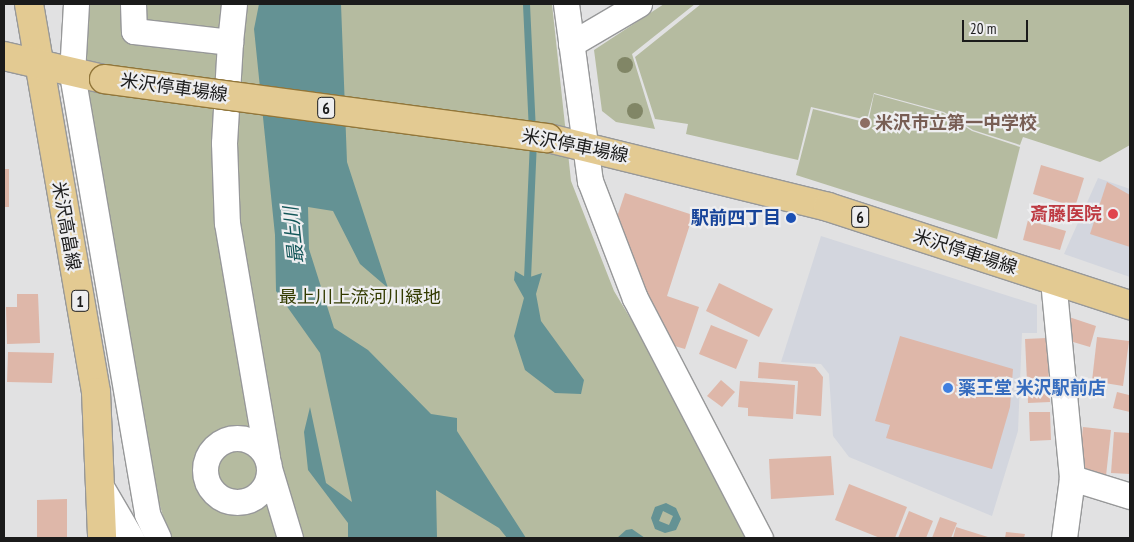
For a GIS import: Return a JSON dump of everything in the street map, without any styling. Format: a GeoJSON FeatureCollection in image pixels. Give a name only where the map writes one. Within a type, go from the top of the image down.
{"type":"FeatureCollection","features":[{"type":"Feature","properties":{"kind":"main road","name":"米沢高畠線"},"geometry":{"type":"LineString","coordinates":[[29,4],[38,66],[96,392],[103,490],[102,538]]}},
{"type":"Feature","properties":{"kind":"main road","name":"米沢停車場線"},"geometry":{"type":"LineString","coordinates":[[4,56],[72,74],[104,79],[548,138],[585,145],[828,207],[1130,305]]}},
{"type":"Feature","properties":{"kind":"street"},"geometry":{"type":"LineString","coordinates":[[76,4],[72,74],[147,514],[158,538]]}},
{"type":"Feature","properties":{"kind":"street"},"geometry":{"type":"LineString","coordinates":[[133,4],[134,31],[230,42]]}},
{"type":"Feature","properties":{"kind":"street"},"geometry":{"type":"LineString","coordinates":[[234,4],[224,143],[227,223],[268,463],[290,538]]}},
{"type":"Feature","properties":{"kind":"street"},"geometry":{"type":"LineString","coordinates":[[566,4],[590,181],[635,298],[760,538]]}},
{"type":"Feature","properties":{"kind":"street"},"geometry":{"type":"LineString","coordinates":[[572,44],[639,4]]}},
{"type":"Feature","properties":{"kind":"street"},"geometry":{"type":"LineString","coordinates":[[1053,280],[1072,478],[1064,538]]}},
{"type":"Feature","properties":{"kind":"street"},"geometry":{"type":"LineString","coordinates":[[1072,478],[1130,496]]}},
{"type":"Feature","properties":{"kind":"street"},"geometry":{"type":"LineString","coordinates":[[103,490],[131,538]]}},
{"type":"Feature","properties":{"kind":"shaded area"},"geometry":{"type":"Polygon","coordinates":[[[1098,178],[1130,189],[1130,277],[1064,254],[1098,178]]]}},
{"type":"Feature","properties":{"kind":"shaded area","name":"薬王堂 米沢駅前店"},"geometry":{"type":"Polygon","coordinates":[[[821,236],[1037,305],[1037,333],[1022,333],[1018,431],[992,516],[849,457],[833,436],[829,374],[821,364],[781,362],[821,236]]]}},
{"type":"Feature","properties":{"kind":"green space","name":"最上川上流河川緑地"},"geometry":{"type":"Polygon","coordinates":[[[86,4],[552,4],[571,181],[614,291],[674,391],[751,538],[170,538],[146,461],[92,146],[84,41],[86,4]]]}},
{"type":"Feature","properties":{"kind":"green space"},"geometry":{"type":"Polygon","coordinates":[[[664,4],[695,4],[632,54],[655,129],[616,122],[602,111],[594,50],[664,4]]]}},
{"type":"Feature","properties":{"kind":"green space","name":"米沢市立第一中学校"},"geometry":{"type":"Polygon","coordinates":[[[701,4],[1130,4],[1130,145],[1100,162],[1023,137],[1020,145],[973,130],[944,112],[874,93],[867,120],[811,107],[798,160],[686,134],[688,124],[655,119],[635,57],[701,4]]]}},
{"type":"Feature","properties":{"kind":"green space"},"geometry":{"type":"Polygon","coordinates":[[[874,94],[943,113],[972,131],[1020,147],[997,239],[796,175],[813,109],[868,123],[874,94]]]}},
{"type":"Feature","properties":{"kind":"water","name":"最上川"},"geometry":{"type":"Polygon","coordinates":[[[259,4],[341,4],[347,162],[388,288],[360,264],[333,211],[308,207],[309,249],[334,328],[368,350],[431,414],[457,418],[457,431],[526,538],[507,538],[499,528],[436,490],[437,538],[348,538],[348,523],[308,470],[304,432],[310,407],[326,483],[352,502],[320,353],[276,291],[275,235],[254,29],[259,4]]]}},
{"type":"Feature","properties":{"kind":"water"},"geometry":{"type":"Polygon","coordinates":[[[515,271],[527,278],[542,273],[536,294],[541,321],[584,380],[581,394],[555,393],[525,370],[514,336],[524,298],[514,280],[515,271]]]}},
{"type":"Feature","properties":{"kind":"water"},"geometry":{"type":"Polygon","coordinates":[[[666,503],[676,508],[681,519],[676,530],[665,533],[655,529],[651,518],[655,507],[666,503]],[[663,511],[659,521],[669,525],[673,516],[663,511]]]}},
{"type":"Feature","properties":{"kind":"water"},"geometry":{"type":"Polygon","coordinates":[[[632,529],[645,538],[617,538],[626,530],[632,529]]]}},
{"type":"Feature","properties":{"kind":"building"},"geometry":{"type":"Polygon","coordinates":[[[1041,165],[1084,178],[1075,207],[1033,194],[1041,165]]]}},
{"type":"Feature","properties":{"kind":"building"},"geometry":{"type":"Polygon","coordinates":[[[4,169],[9,169],[9,207],[4,207],[4,169]]]}},
{"type":"Feature","properties":{"kind":"building","name":"斎藤医院"},"geometry":{"type":"Polygon","coordinates":[[[1107,182],[1130,195],[1130,247],[1090,234],[1107,182]]]}},
{"type":"Feature","properties":{"kind":"building"},"geometry":{"type":"Polygon","coordinates":[[[625,193],[693,215],[667,296],[699,307],[685,349],[664,343],[613,229],[625,193]]]}},
{"type":"Feature","properties":{"kind":"building"},"geometry":{"type":"Polygon","coordinates":[[[1028,220],[1066,231],[1060,250],[1023,240],[1028,220]]]}},
{"type":"Feature","properties":{"kind":"building"},"geometry":{"type":"Polygon","coordinates":[[[719,283],[773,309],[759,337],[706,311],[719,283]]]}},
{"type":"Feature","properties":{"kind":"building"},"geometry":{"type":"Polygon","coordinates":[[[17,294],[38,294],[40,343],[7,344],[6,307],[17,307],[17,294]]]}},
{"type":"Feature","properties":{"kind":"building"},"geometry":{"type":"Polygon","coordinates":[[[1069,317],[1096,326],[1090,347],[1063,339],[1069,317]]]}},
{"type":"Feature","properties":{"kind":"building"},"geometry":{"type":"Polygon","coordinates":[[[711,325],[748,340],[736,369],[699,354],[711,325]]]}},
{"type":"Feature","properties":{"kind":"building","name":"薬王堂 米沢駅前店"},"geometry":{"type":"Polygon","coordinates":[[[900,336],[1013,369],[1010,407],[992,469],[886,438],[890,425],[875,421],[900,336]]]}},
{"type":"Feature","properties":{"kind":"building"},"geometry":{"type":"Polygon","coordinates":[[[1097,337],[1129,341],[1123,386],[1092,381],[1097,337]]]}},
{"type":"Feature","properties":{"kind":"building"},"geometry":{"type":"Polygon","coordinates":[[[1047,338],[1050,402],[1028,403],[1025,339],[1047,338]]]}},
{"type":"Feature","properties":{"kind":"building"},"geometry":{"type":"Polygon","coordinates":[[[8,352],[54,353],[52,383],[7,382],[8,352]]]}},
{"type":"Feature","properties":{"kind":"building"},"geometry":{"type":"Polygon","coordinates":[[[759,362],[815,367],[823,377],[821,416],[796,414],[798,381],[758,378],[759,362]]]}},
{"type":"Feature","properties":{"kind":"building"},"geometry":{"type":"Polygon","coordinates":[[[721,380],[735,392],[722,407],[707,396],[721,380]]]}},
{"type":"Feature","properties":{"kind":"building"},"geometry":{"type":"Polygon","coordinates":[[[740,381],[795,385],[793,419],[748,416],[748,408],[738,407],[740,381]]]}},
{"type":"Feature","properties":{"kind":"building"},"geometry":{"type":"Polygon","coordinates":[[[1130,391],[1130,412],[1113,408],[1117,392],[1129,395],[1130,391]]]}},
{"type":"Feature","properties":{"kind":"building"},"geometry":{"type":"Polygon","coordinates":[[[1029,412],[1050,412],[1051,440],[1030,441],[1029,412]]]}},
{"type":"Feature","properties":{"kind":"building"},"geometry":{"type":"Polygon","coordinates":[[[1083,427],[1111,430],[1106,476],[1078,473],[1083,427]]]}},
{"type":"Feature","properties":{"kind":"building"},"geometry":{"type":"Polygon","coordinates":[[[1114,432],[1130,433],[1130,474],[1111,473],[1114,432]]]}},
{"type":"Feature","properties":{"kind":"building"},"geometry":{"type":"Polygon","coordinates":[[[831,456],[834,495],[771,499],[769,459],[831,456]]]}},
{"type":"Feature","properties":{"kind":"building"},"geometry":{"type":"Polygon","coordinates":[[[849,484],[907,507],[895,538],[880,538],[835,520],[849,484]]]}},
{"type":"Feature","properties":{"kind":"building"},"geometry":{"type":"Polygon","coordinates":[[[67,499],[67,538],[37,538],[37,500],[67,499]]]}},
{"type":"Feature","properties":{"kind":"building"},"geometry":{"type":"Polygon","coordinates":[[[909,511],[933,521],[926,538],[898,538],[909,511]]]}},
{"type":"Feature","properties":{"kind":"building"},"geometry":{"type":"Polygon","coordinates":[[[940,517],[957,523],[951,538],[932,538],[940,517]]]}},
{"type":"Feature","properties":{"kind":"building"},"geometry":{"type":"Polygon","coordinates":[[[956,527],[991,538],[953,538],[956,527]]]}},
{"type":"Feature","properties":{"kind":"building"},"geometry":{"type":"Polygon","coordinates":[[[1006,532],[1025,534],[1024,538],[1005,538],[1006,532]]]}},
{"type":"Feature","properties":{"kind":"waterway"},"geometry":{"type":"LineString","coordinates":[[526,4],[532,131]]}},
{"type":"Feature","properties":{"kind":"waterway"},"geometry":{"type":"LineString","coordinates":[[527,278],[533,141]]}},
{"type":"Feature","properties":{"kind":"place","name":"米沢市立第一中学校"},"geometry":{"type":"Point","coordinates":[865,123]}},
{"type":"Feature","properties":{"kind":"place","name":"斎藤医院"},"geometry":{"type":"Point","coordinates":[1113,214]}},
{"type":"Feature","properties":{"kind":"place","name":"駅前四丁目"},"geometry":{"type":"Point","coordinates":[791,218]}},
{"type":"Feature","properties":{"kind":"place","name":"薬王堂 米沢駅前店"},"geometry":{"type":"Point","coordinates":[948,388]}}]}
